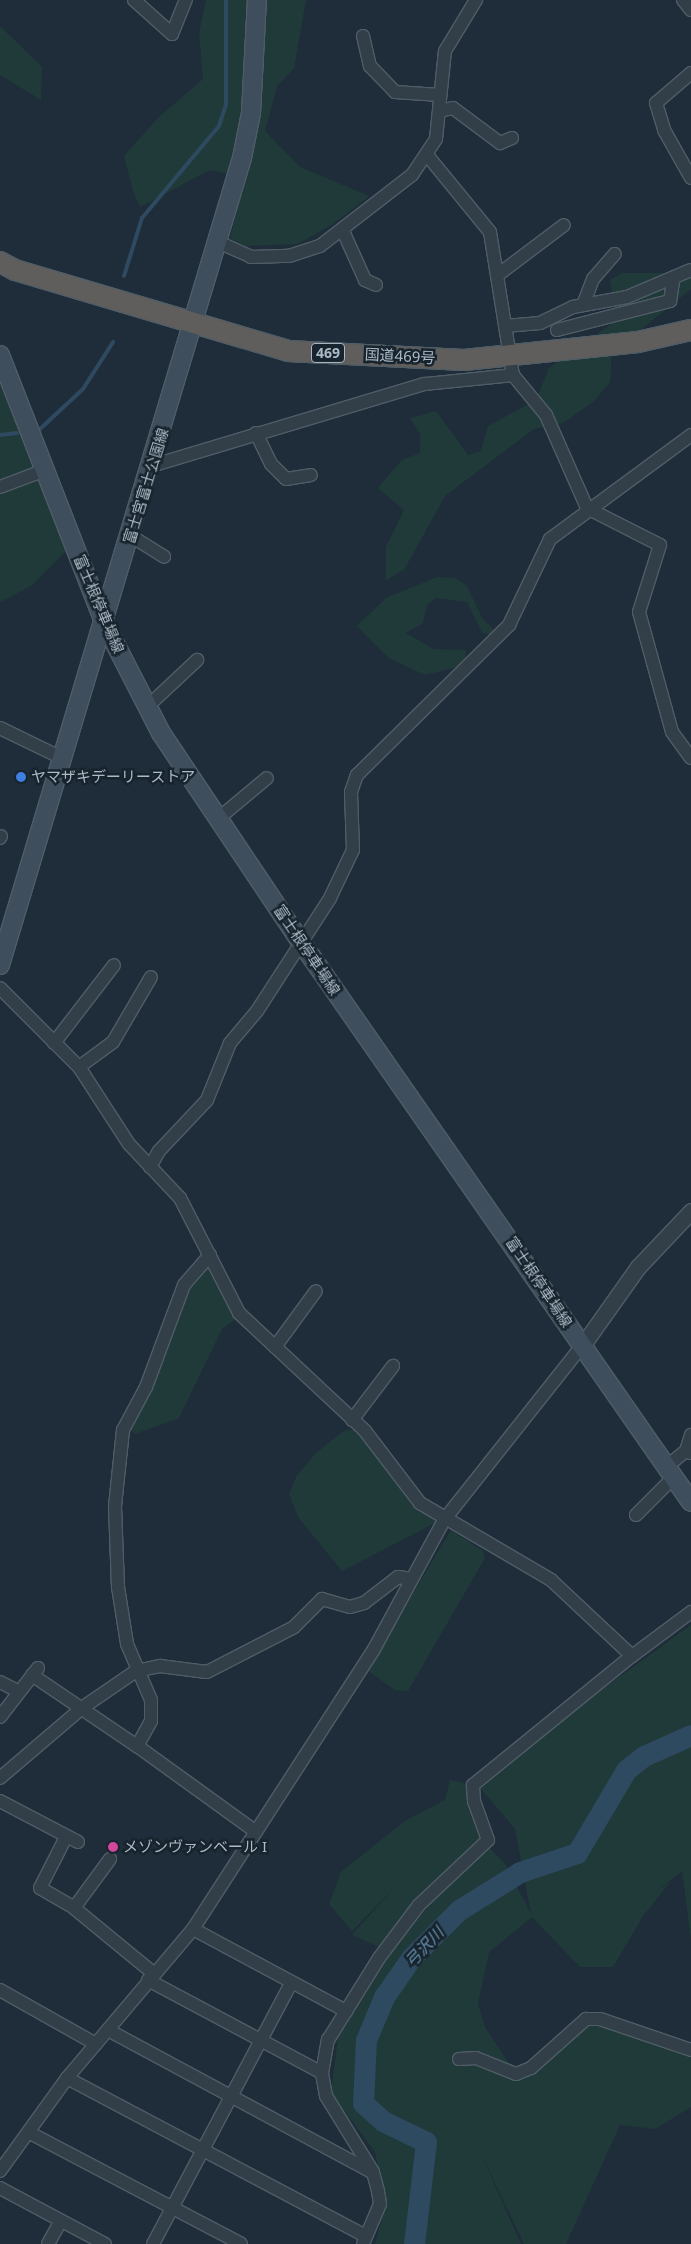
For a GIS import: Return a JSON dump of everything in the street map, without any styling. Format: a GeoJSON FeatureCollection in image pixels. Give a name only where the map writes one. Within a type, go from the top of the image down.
{"type":"FeatureCollection","features":[{"type":"Feature","properties":{"kind":"highway","name":"国道469号"},"geometry":{"type":"LineString","coordinates":[[0,262],[194,326],[288,351],[464,360],[511,366],[691,330]]}},
{"type":"Feature","properties":{"kind":"main road","name":"富士宮富士公園線"},"geometry":{"type":"LineString","coordinates":[[0,965],[62,758],[105,624],[218,242],[251,113],[258,0]]}},
{"type":"Feature","properties":{"kind":"main road","name":"富士根停車場線"},"geometry":{"type":"LineString","coordinates":[[0,355],[105,624],[147,707],[301,942],[691,1502]]}},
{"type":"Feature","properties":{"kind":"street"},"geometry":{"type":"LineString","coordinates":[[134,0],[172,34],[186,0]]}},
{"type":"Feature","properties":{"kind":"street"},"geometry":{"type":"LineString","coordinates":[[218,242],[251,257],[289,256],[320,246],[343,231],[412,175],[436,139],[445,52],[476,0]]}},
{"type":"Feature","properties":{"kind":"street"},"geometry":{"type":"LineString","coordinates":[[683,0],[691,10]]}},
{"type":"Feature","properties":{"kind":"street"},"geometry":{"type":"LineString","coordinates":[[363,36],[370,66],[395,92],[440,95]]}},
{"type":"Feature","properties":{"kind":"street"},"geometry":{"type":"LineString","coordinates":[[691,73],[656,103],[664,130],[691,178]]}},
{"type":"Feature","properties":{"kind":"street"},"geometry":{"type":"LineString","coordinates":[[439,111],[453,108],[500,143],[512,138]]}},
{"type":"Feature","properties":{"kind":"street"},"geometry":{"type":"LineString","coordinates":[[427,155],[490,232],[499,274],[511,366],[546,416],[587,508],[660,544],[639,612],[672,732],[691,758]]}},
{"type":"Feature","properties":{"kind":"street"},"geometry":{"type":"LineString","coordinates":[[499,274],[564,226]]}},
{"type":"Feature","properties":{"kind":"street"},"geometry":{"type":"LineString","coordinates":[[343,231],[365,280],[376,285]]}},
{"type":"Feature","properties":{"kind":"street"},"geometry":{"type":"LineString","coordinates":[[584,305],[594,279],[615,254]]}},
{"type":"Feature","properties":{"kind":"street"},"geometry":{"type":"LineString","coordinates":[[505,326],[540,323],[584,305],[627,297],[691,270]]}},
{"type":"Feature","properties":{"kind":"street"},"geometry":{"type":"LineString","coordinates":[[558,330],[670,301],[674,277]]}},
{"type":"Feature","properties":{"kind":"street"},"geometry":{"type":"LineString","coordinates":[[151,466],[200,454],[256,432],[425,384],[511,366]]}},
{"type":"Feature","properties":{"kind":"street"},"geometry":{"type":"LineString","coordinates":[[256,432],[271,464],[286,479],[311,475]]}},
{"type":"Feature","properties":{"kind":"street"},"geometry":{"type":"LineString","coordinates":[[150,1167],[158,1151],[207,1100],[230,1043],[330,898],[353,850],[351,792],[357,775],[510,625],[550,539],[587,508],[650,469],[691,435]]}},
{"type":"Feature","properties":{"kind":"street"},"geometry":{"type":"LineString","coordinates":[[0,487],[45,470]]}},
{"type":"Feature","properties":{"kind":"street"},"geometry":{"type":"LineString","coordinates":[[131,536],[164,557]]}},
{"type":"Feature","properties":{"kind":"street"},"geometry":{"type":"LineString","coordinates":[[147,707],[197,660]]}},
{"type":"Feature","properties":{"kind":"street"},"geometry":{"type":"LineString","coordinates":[[0,728],[62,758]]}},
{"type":"Feature","properties":{"kind":"street"},"geometry":{"type":"LineString","coordinates":[[219,818],[266,778]]}},
{"type":"Feature","properties":{"kind":"street"},"geometry":{"type":"LineString","coordinates":[[54,1043],[114,965]]}},
{"type":"Feature","properties":{"kind":"street"},"geometry":{"type":"LineString","coordinates":[[79,1067],[113,1042],[151,977]]}},
{"type":"Feature","properties":{"kind":"street"},"geometry":{"type":"LineString","coordinates":[[0,988],[79,1067],[129,1144],[180,1198],[239,1312],[352,1420],[420,1503],[444,1520],[551,1580],[632,1656]]}},
{"type":"Feature","properties":{"kind":"street"},"geometry":{"type":"LineString","coordinates":[[0,2171],[30,2133],[67,2078],[193,1929],[374,1650],[444,1520],[582,1346],[638,1267],[691,1211]]}},
{"type":"Feature","properties":{"kind":"street"},"geometry":{"type":"LineString","coordinates":[[137,1746],[151,1721],[151,1700],[136,1671],[127,1644],[118,1587],[116,1467],[123,1430],[146,1387],[184,1285],[210,1255]]}},
{"type":"Feature","properties":{"kind":"street"},"geometry":{"type":"LineString","coordinates":[[275,1347],[316,1291]]}},
{"type":"Feature","properties":{"kind":"street"},"geometry":{"type":"LineString","coordinates":[[352,1420],[393,1366]]}},
{"type":"Feature","properties":{"kind":"street"},"geometry":{"type":"LineString","coordinates":[[636,1515],[688,1452],[691,1435]]}},
{"type":"Feature","properties":{"kind":"street"},"geometry":{"type":"LineString","coordinates":[[0,1778],[82,1708],[136,1671],[160,1666],[207,1672],[294,1627],[322,1599],[350,1607],[364,1603],[398,1577],[412,1578]]}},
{"type":"Feature","properties":{"kind":"street"},"geometry":{"type":"LineString","coordinates":[[67,2078],[364,2240],[380,2204],[373,2172],[334,2113],[322,2073],[328,2040],[419,1905],[488,1840],[474,1801],[473,1785],[632,1656],[691,1612]]}},
{"type":"Feature","properties":{"kind":"street"},"geometry":{"type":"LineString","coordinates":[[0,1717],[35,1671],[82,1708],[256,1831]]}},
{"type":"Feature","properties":{"kind":"street"},"geometry":{"type":"LineString","coordinates":[[0,1682],[18,1691]]}},
{"type":"Feature","properties":{"kind":"street"},"geometry":{"type":"LineString","coordinates":[[0,1801],[78,1842]]}},
{"type":"Feature","properties":{"kind":"street"},"geometry":{"type":"LineString","coordinates":[[66,1837],[40,1888],[74,1908],[151,1977],[261,2041],[322,2073]]}},
{"type":"Feature","properties":{"kind":"street"},"geometry":{"type":"LineString","coordinates":[[74,1908],[110,1859]]}},
{"type":"Feature","properties":{"kind":"street"},"geometry":{"type":"LineString","coordinates":[[193,1929],[290,1983],[346,2011]]}},
{"type":"Feature","properties":{"kind":"street"},"geometry":{"type":"LineString","coordinates":[[153,2244],[171,2208],[204,2152],[230,2097],[290,1983]]}},
{"type":"Feature","properties":{"kind":"street"},"geometry":{"type":"LineString","coordinates":[[0,1990],[96,2044]]}},
{"type":"Feature","properties":{"kind":"street"},"geometry":{"type":"LineString","coordinates":[[459,2059],[476,2058],[516,2074],[530,2068],[586,2019],[600,2019],[691,2050]]}},
{"type":"Feature","properties":{"kind":"street"},"geometry":{"type":"LineString","coordinates":[[108,2030],[373,2172]]}},
{"type":"Feature","properties":{"kind":"street"},"geometry":{"type":"LineString","coordinates":[[30,2133],[241,2244]]}},
{"type":"Feature","properties":{"kind":"street"},"geometry":{"type":"LineString","coordinates":[[0,2188],[105,2244]]}},
{"type":"Feature","properties":{"kind":"street"},"geometry":{"type":"LineString","coordinates":[[48,2244],[61,2221]]}},
{"type":"Feature","properties":{"kind":"green space"},"geometry":{"type":"Polygon","coordinates":[[[206,0],[306,0],[294,68],[277,86],[265,131],[300,167],[369,196],[333,224],[298,244],[246,246],[230,238],[245,178],[210,170],[140,207],[133,191],[124,156],[159,117],[203,79],[199,33],[206,0]]]}},
{"type":"Feature","properties":{"kind":"green space"},"geometry":{"type":"Polygon","coordinates":[[[0,26],[42,67],[41,100],[0,75],[0,26]]]}},
{"type":"Feature","properties":{"kind":"green space"},"geometry":{"type":"Polygon","coordinates":[[[691,266],[691,289],[612,353],[610,382],[593,402],[563,423],[534,429],[445,496],[404,570],[386,580],[386,547],[404,510],[378,488],[402,460],[420,453],[420,434],[410,418],[436,411],[468,455],[481,451],[488,426],[536,400],[549,368],[611,324],[616,312],[610,280],[622,273],[683,273],[691,266]]]}},
{"type":"Feature","properties":{"kind":"green space"},"geometry":{"type":"Polygon","coordinates":[[[0,378],[66,551],[31,586],[0,602],[0,378]]]}},
{"type":"Feature","properties":{"kind":"green space"},"geometry":{"type":"Polygon","coordinates":[[[437,577],[455,578],[467,586],[482,618],[499,635],[482,633],[467,602],[435,598],[427,605],[423,623],[406,633],[433,649],[466,650],[465,665],[425,675],[389,658],[357,626],[386,598],[437,577]]]}},
{"type":"Feature","properties":{"kind":"green space"},"geometry":{"type":"Polygon","coordinates":[[[209,1265],[237,1318],[222,1329],[179,1418],[135,1434],[128,1427],[156,1377],[191,1285],[209,1265]]]}},
{"type":"Feature","properties":{"kind":"green space"},"geometry":{"type":"Polygon","coordinates":[[[357,1429],[441,1520],[342,1571],[298,1517],[289,1494],[297,1475],[316,1453],[343,1431],[357,1429]]]}},
{"type":"Feature","properties":{"kind":"green space"},"geometry":{"type":"Polygon","coordinates":[[[451,1530],[483,1551],[485,1558],[408,1691],[395,1690],[367,1670],[451,1530]]]}},
{"type":"Feature","properties":{"kind":"green space"},"geometry":{"type":"Polygon","coordinates":[[[691,1625],[691,1939],[682,1871],[650,1896],[671,1881],[643,1916],[613,1967],[580,1967],[532,1917],[489,1952],[478,2004],[485,2027],[516,2074],[586,2019],[691,2052],[691,2107],[655,2129],[620,2125],[566,2244],[524,2244],[481,2154],[521,2244],[375,2244],[386,2204],[375,2152],[331,2093],[338,2038],[394,1948],[436,1897],[488,1846],[506,1865],[531,1914],[515,1829],[481,1789],[593,1696],[691,1625]]]}},
{"type":"Feature","properties":{"kind":"green space"},"geometry":{"type":"Polygon","coordinates":[[[450,1780],[468,1784],[485,1839],[381,1948],[352,1935],[395,1887],[352,1931],[329,1904],[341,1872],[405,1821],[445,1800],[450,1780]]]}},
{"type":"Feature","properties":{"kind":"waterway"},"geometry":{"type":"LineString","coordinates":[[124,276],[142,218],[219,126],[226,104],[226,0]]}},
{"type":"Feature","properties":{"kind":"waterway"},"geometry":{"type":"LineString","coordinates":[[40,429],[83,389],[113,342]]}},
{"type":"Feature","properties":{"kind":"waterway"},"geometry":{"type":"LineString","coordinates":[[0,435],[17,433]]}},
{"type":"Feature","properties":{"kind":"waterway","name":"弓沢川"},"geometry":{"type":"LineString","coordinates":[[414,2244],[426,2142],[383,2121],[363,2103],[366,2040],[384,1997],[411,1958],[459,1910],[520,1872],[577,1853],[626,1770],[644,1756],[691,1735]]}},
{"type":"Feature","properties":{"kind":"place","name":"ヤマザキデーリーストア"},"geometry":{"type":"Point","coordinates":[21,777]}},
{"type":"Feature","properties":{"kind":"place","name":"メゾンヴァンベール I"},"geometry":{"type":"Point","coordinates":[113,1847]}}]}
